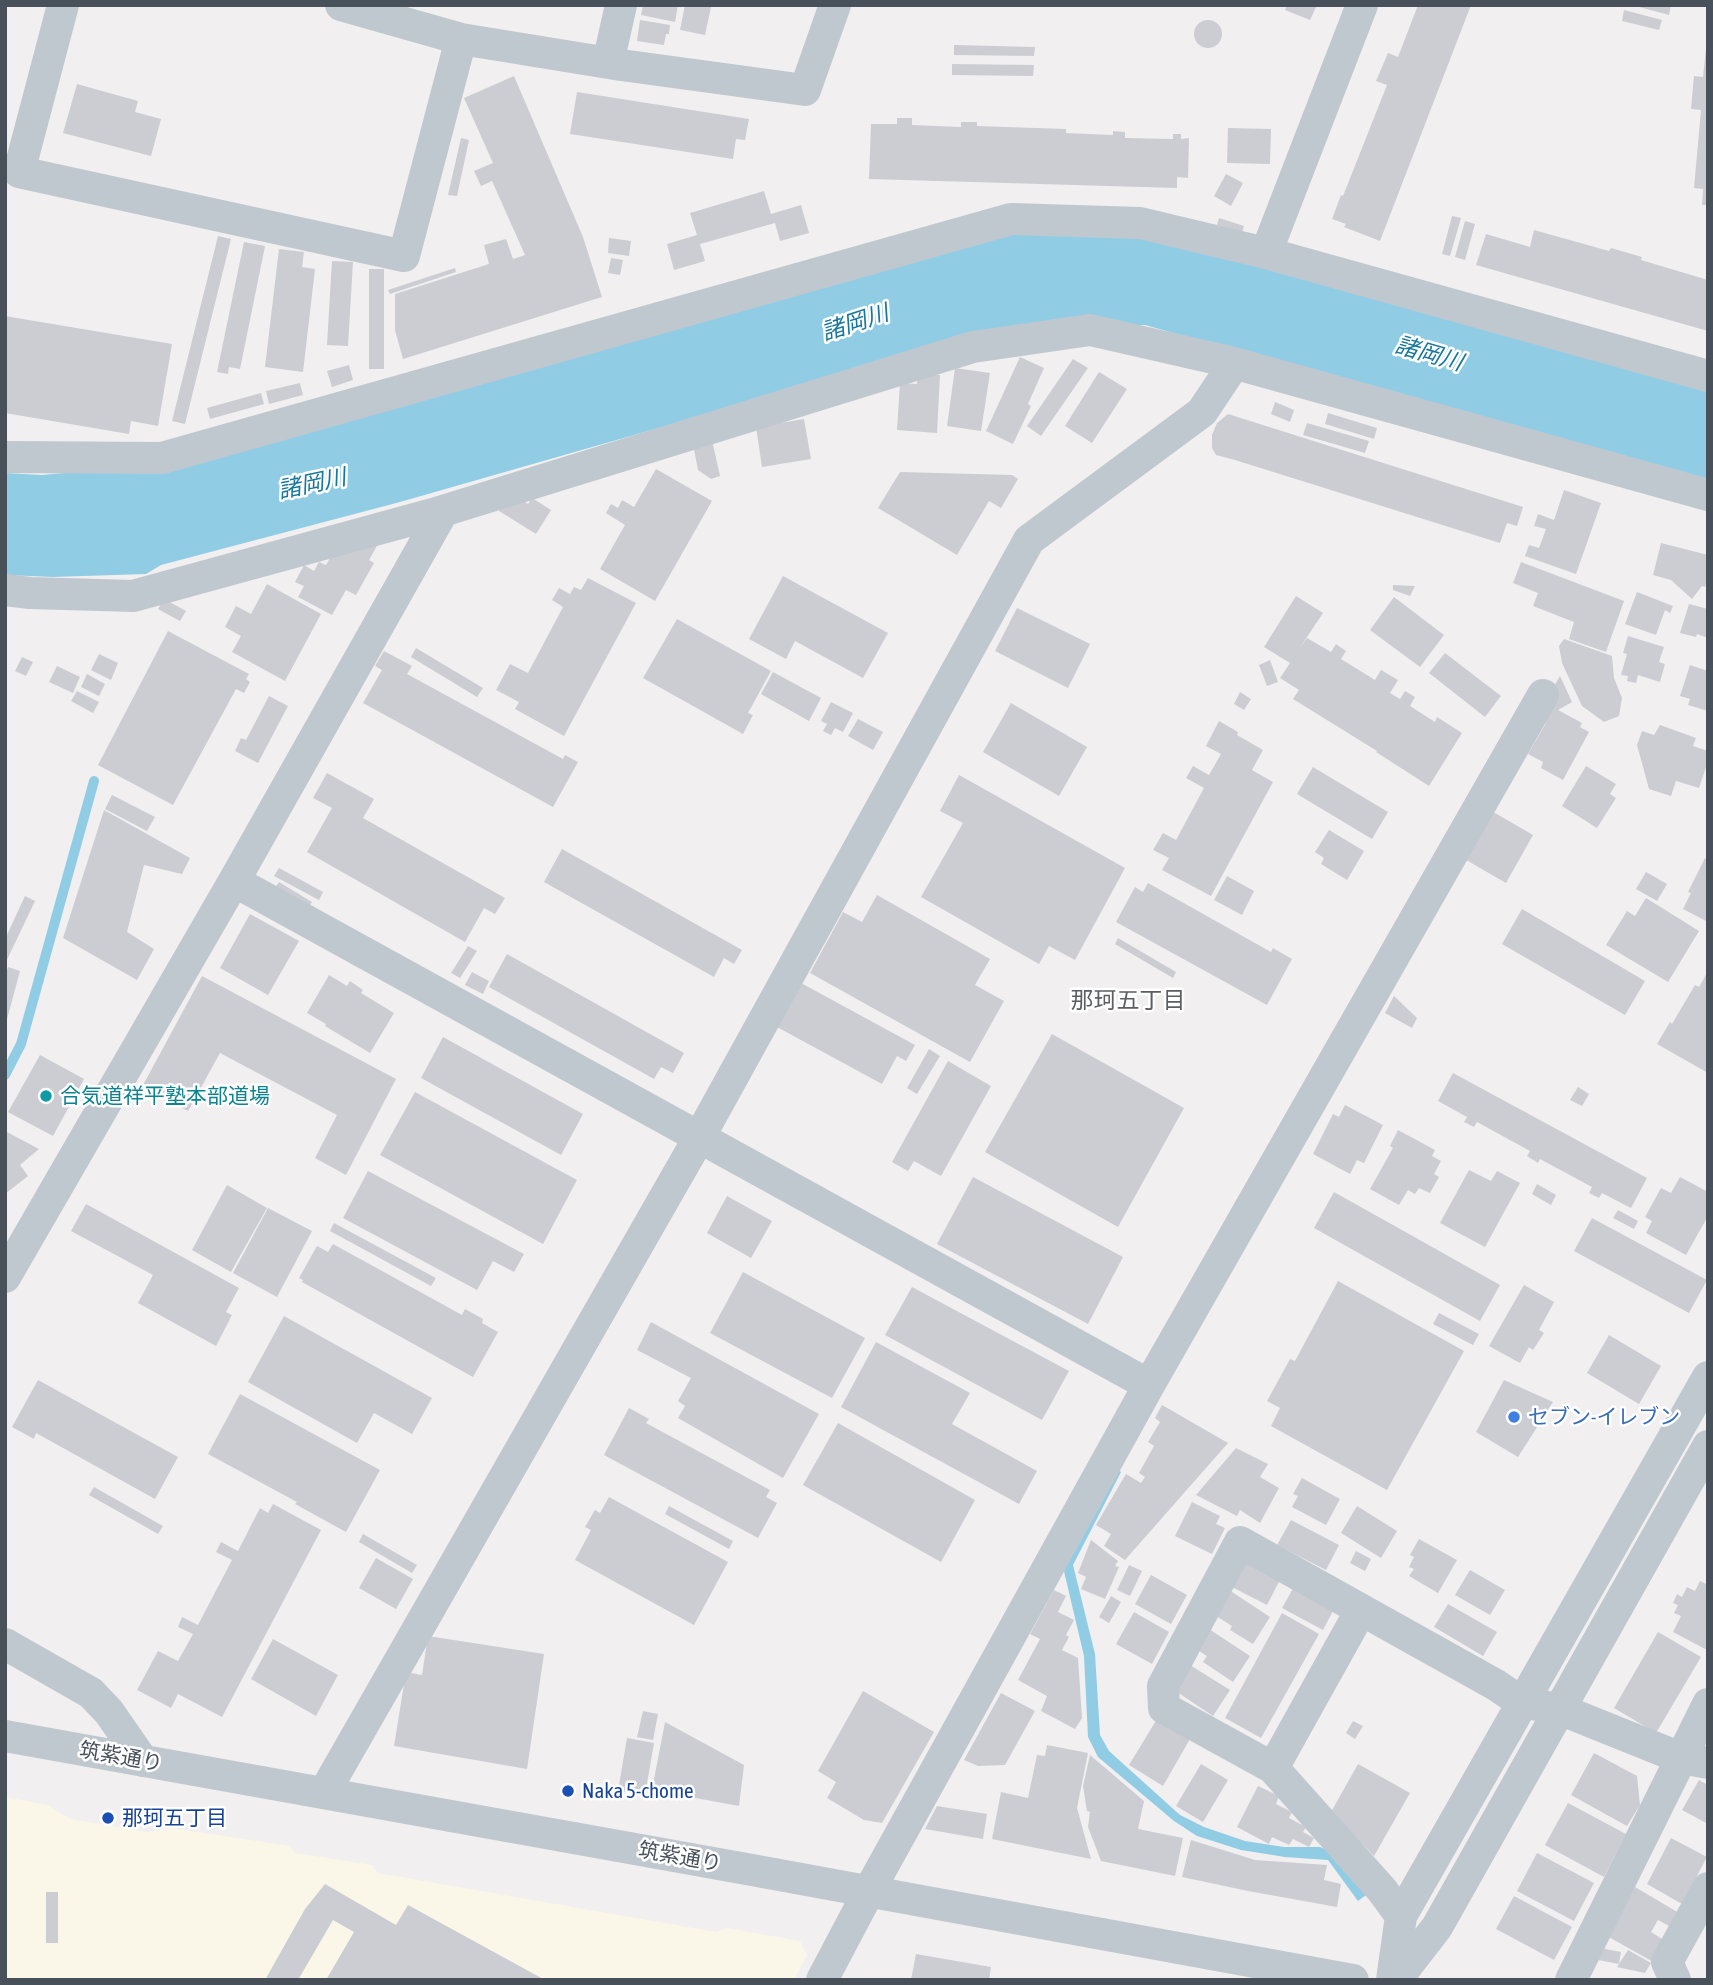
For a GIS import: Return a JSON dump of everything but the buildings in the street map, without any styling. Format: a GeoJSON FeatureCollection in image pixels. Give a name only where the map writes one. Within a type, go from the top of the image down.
{"type":"FeatureCollection","features":[{"type":"Feature","properties":{"kind":"street"},"geometry":{"type":"LineString","coordinates":[[63,5],[19,172],[404,256],[461,39]]}},
{"type":"Feature","properties":{"kind":"street"},"geometry":{"type":"LineString","coordinates":[[341,5],[461,39],[608,63],[805,90],[835,5]]}},
{"type":"Feature","properties":{"kind":"street"},"geometry":{"type":"LineString","coordinates":[[608,63],[621,5]]}},
{"type":"Feature","properties":{"kind":"street"},"geometry":{"type":"LineString","coordinates":[[1266,253],[1362,5]]}},
{"type":"Feature","properties":{"kind":"street"},"geometry":{"type":"LineString","coordinates":[[5,457],[162,458],[1011,219],[1140,223],[1266,253],[1708,376]]}},
{"type":"Feature","properties":{"kind":"street"},"geometry":{"type":"LineString","coordinates":[[5,590],[133,596],[443,511],[973,347],[1090,330],[1234,364],[1708,495]]}},
{"type":"Feature","properties":{"kind":"street"},"geometry":{"type":"LineString","coordinates":[[324,1794],[699,1136],[1029,540],[1202,412],[1234,364]]}},
{"type":"Feature","properties":{"kind":"street"},"geometry":{"type":"LineString","coordinates":[[5,1277],[234,881],[443,511]]}},
{"type":"Feature","properties":{"kind":"street"},"geometry":{"type":"LineString","coordinates":[[822,1980],[1149,1385],[1542,695]]}},
{"type":"Feature","properties":{"kind":"street"},"geometry":{"type":"LineString","coordinates":[[234,881],[1149,1385]]}},
{"type":"Feature","properties":{"kind":"street"},"geometry":{"type":"LineString","coordinates":[[1394,1980],[1401,1916],[1708,1377]]}},
{"type":"Feature","properties":{"kind":"street"},"geometry":{"type":"LineString","coordinates":[[1394,1980],[1437,1927],[1708,1446]]}},
{"type":"Feature","properties":{"kind":"street"},"geometry":{"type":"LineString","coordinates":[[1401,1916],[1382,1890],[1273,1768],[1164,1708],[1163,1686],[1240,1542],[1496,1685],[1521,1702],[1559,1709],[1694,1760]]}},
{"type":"Feature","properties":{"kind":"street"},"geometry":{"type":"LineString","coordinates":[[1273,1768],[1360,1609]]}},
{"type":"Feature","properties":{"kind":"street"},"geometry":{"type":"LineString","coordinates":[[5,1644],[91,1693],[109,1712],[143,1761]]}},
{"type":"Feature","properties":{"kind":"street"},"geometry":{"type":"LineString","coordinates":[[1571,1980],[1694,1760],[1708,1704]]}},
{"type":"Feature","properties":{"kind":"street","name":"筑紫通り"},"geometry":{"type":"LineString","coordinates":[[5,1737],[1353,1980]]}},
{"type":"Feature","properties":{"kind":"street"},"geometry":{"type":"LineString","coordinates":[[1675,1980],[1667,1962],[1708,1888]]}},
{"type":"Feature","properties":{"kind":"shaded area"},"geometry":{"type":"Polygon","coordinates":[[[5,1797],[48,1805],[70,1819],[147,1832],[172,1828],[289,1846],[295,1853],[372,1865],[378,1873],[716,1932],[727,1928],[800,1941],[807,1955],[794,1980],[5,1980],[5,1797]]]}},
{"type":"Feature","properties":{"kind":"water","name":"諸岡川"},"geometry":{"type":"Polygon","coordinates":[[[998,233],[1176,238],[1708,388],[1708,484],[1145,325],[1104,327],[767,397],[400,502],[161,565],[146,574],[53,577],[5,575],[5,473],[42,475],[133,467],[998,233]]]}},
{"type":"Feature","properties":{"kind":"water"},"geometry":{"type":"Polygon","coordinates":[[[1115,1468],[1121,1472],[1073,1565],[1095,1654],[1100,1735],[1109,1751],[1180,1815],[1204,1827],[1245,1841],[1284,1847],[1320,1847],[1334,1853],[1366,1895],[1358,1901],[1328,1860],[1241,1850],[1197,1836],[1174,1821],[1098,1757],[1088,1737],[1084,1656],[1063,1567],[1115,1468]]]}},
{"type":"Feature","properties":{"kind":"waterway"},"geometry":{"type":"LineString","coordinates":[[5,1075],[21,1044],[94,781]]}},
{"type":"Feature","properties":{"kind":"place","name":"合気道祥平塾本部道場"},"geometry":{"type":"Point","coordinates":[46,1096]}},
{"type":"Feature","properties":{"kind":"place","name":"セブン-イレブン"},"geometry":{"type":"Point","coordinates":[1514,1417]}},
{"type":"Feature","properties":{"kind":"place","name":"Naka 5-chome"},"geometry":{"type":"Point","coordinates":[568,1791]}},
{"type":"Feature","properties":{"kind":"place","name":"那珂五丁目"},"geometry":{"type":"Point","coordinates":[108,1818]}},
{"type":"Feature","properties":{"kind":"district","name":"那珂五丁目"},"geometry":{"type":"Point","coordinates":[1128,1001]}}]}
